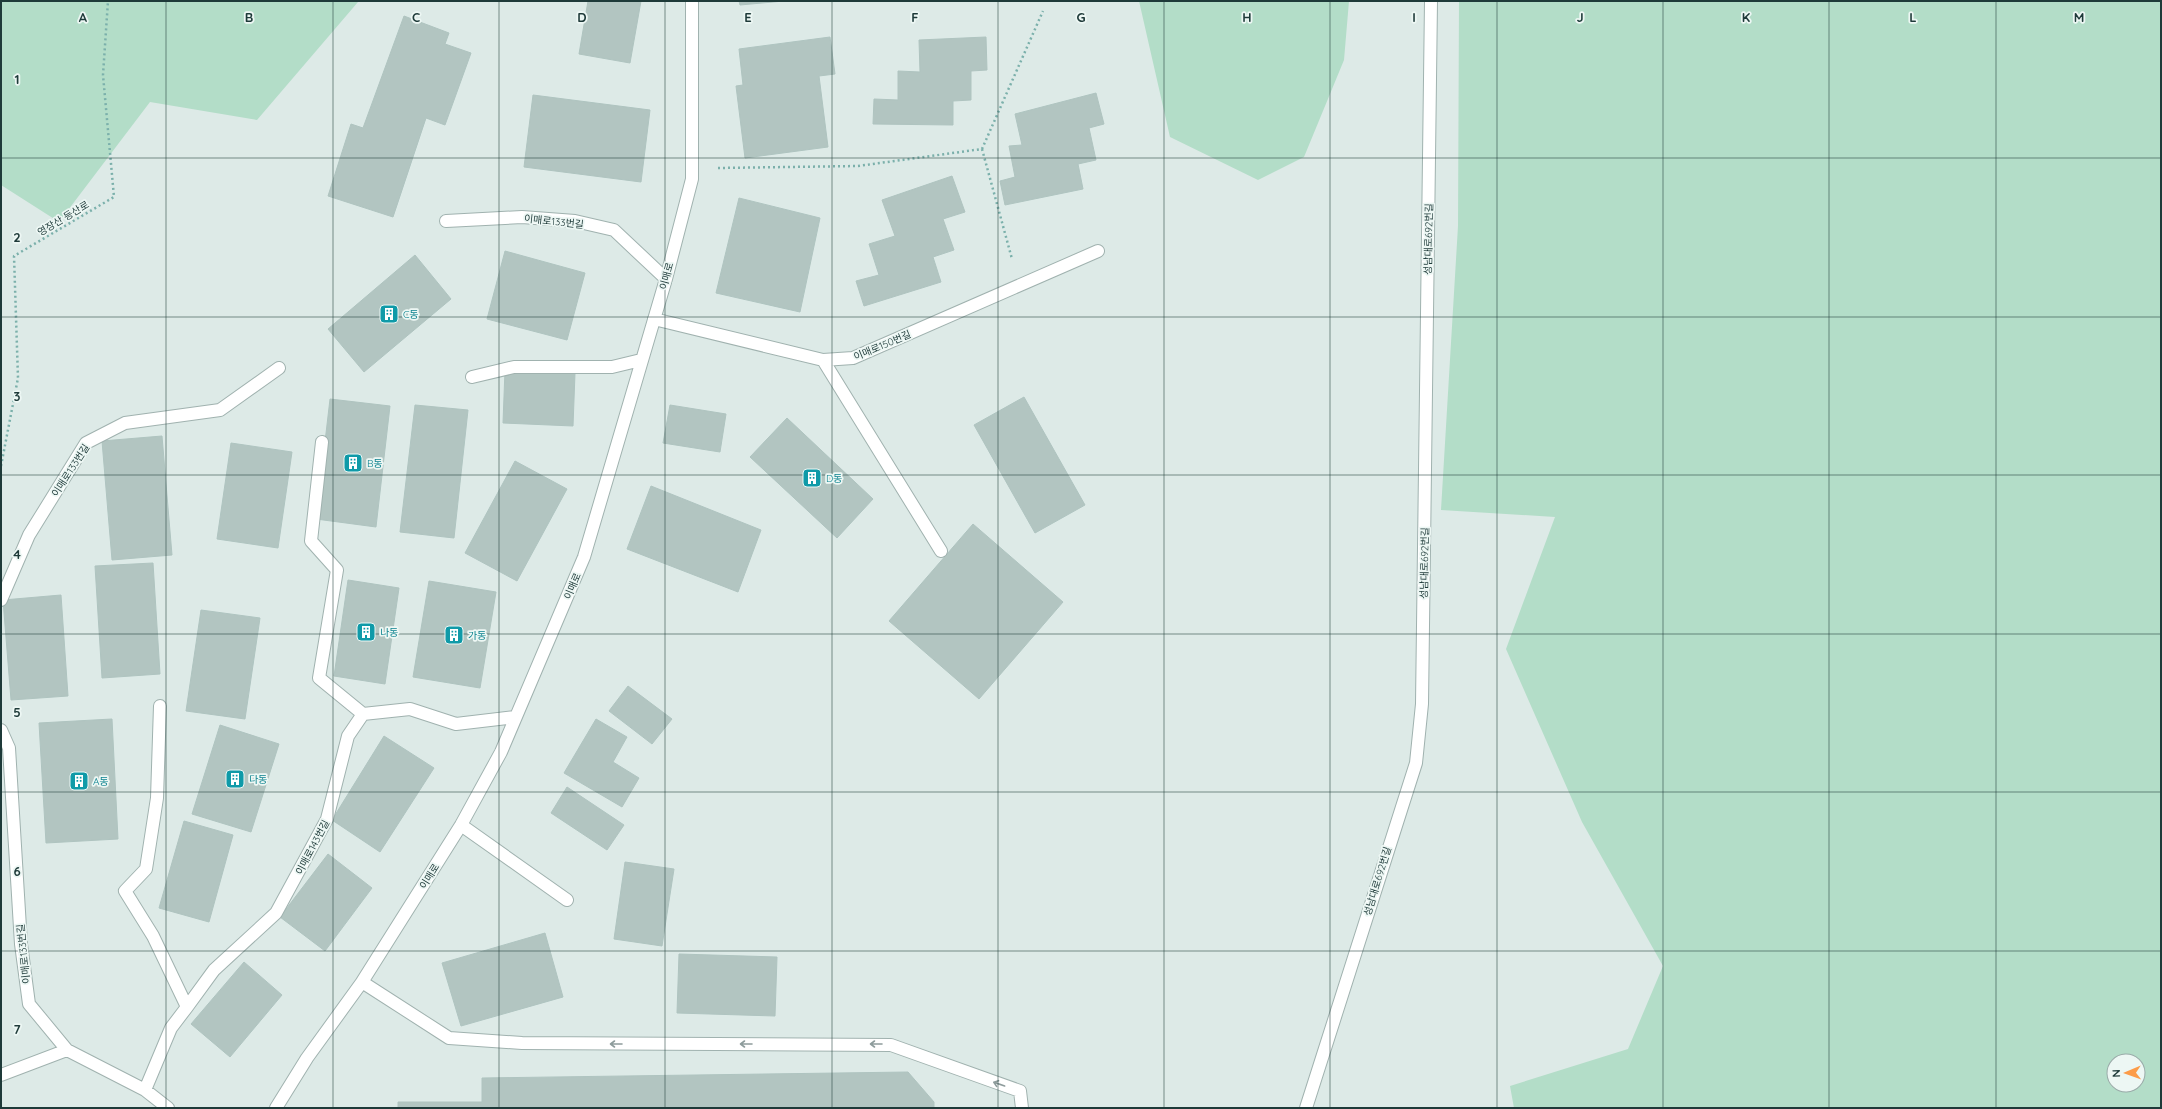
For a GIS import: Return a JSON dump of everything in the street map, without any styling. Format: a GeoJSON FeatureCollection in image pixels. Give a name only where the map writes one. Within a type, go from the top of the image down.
{"type":"FeatureCollection","features":[{"type":"Feature","properties":{"kind":"street","name":"이매로"},"geometry":{"type":"LineString","coordinates":[[276,1108],[307,1058],[362,982],[461,825],[501,752],[584,557],[666,279],[692,179],[692,1]]}},
{"type":"Feature","properties":{"kind":"street","name":"성남대로692번길"},"geometry":{"type":"LineString","coordinates":[[1306,1108],[1399,811],[1416,763],[1422,704],[1431,1]]}},
{"type":"Feature","properties":{"kind":"street","name":"이매로133번길"},"geometry":{"type":"LineString","coordinates":[[446,222],[522,217],[574,221],[614,230],[666,279]]}},
{"type":"Feature","properties":{"kind":"street","name":"이매로150번길"},"geometry":{"type":"LineString","coordinates":[[654,320],[823,360],[853,358],[1019,284],[1098,251]]}},
{"type":"Feature","properties":{"kind":"street"},"geometry":{"type":"LineString","coordinates":[[472,377],[514,367],[612,367],[641,360]]}},
{"type":"Feature","properties":{"kind":"street"},"geometry":{"type":"LineString","coordinates":[[823,360],[941,551]]}},
{"type":"Feature","properties":{"kind":"street","name":"이매로133번길"},"geometry":{"type":"LineString","coordinates":[[1,600],[29,535],[86,442],[125,423],[220,410],[279,368]]}},
{"type":"Feature","properties":{"kind":"street"},"geometry":{"type":"LineString","coordinates":[[322,442],[311,541],[337,570],[319,678],[363,714],[410,709],[456,724],[515,717]]}},
{"type":"Feature","properties":{"kind":"street"},"geometry":{"type":"LineString","coordinates":[[160,706],[157,798],[146,869],[125,891],[153,936],[187,1007]]}},
{"type":"Feature","properties":{"kind":"street","name":"이매로143번길"},"geometry":{"type":"LineString","coordinates":[[145,1090],[171,1028],[214,970],[276,913],[327,819],[348,736],[363,714]]}},
{"type":"Feature","properties":{"kind":"street","name":"이매로133번길"},"geometry":{"type":"LineString","coordinates":[[1,730],[9,748],[21,944],[29,1004],[67,1050],[145,1090],[168,1108]]}},
{"type":"Feature","properties":{"kind":"street"},"geometry":{"type":"LineString","coordinates":[[461,825],[567,900]]}},
{"type":"Feature","properties":{"kind":"street"},"geometry":{"type":"LineString","coordinates":[[362,982],[449,1038],[522,1043],[891,1044],[1020,1091],[1022,1108]]}},
{"type":"Feature","properties":{"kind":"street"},"geometry":{"type":"LineString","coordinates":[[1,1075],[67,1050]]}},
{"type":"Feature","properties":{"kind":"path","name":"영장산 등산로"},"geometry":{"type":"LineString","coordinates":[[1,466],[18,378],[14,256],[114,197],[103,75],[108,1]]}},
{"type":"Feature","properties":{"kind":"path"},"geometry":{"type":"LineString","coordinates":[[1019,284],[982,149],[1043,12]]}},
{"type":"Feature","properties":{"kind":"path"},"geometry":{"type":"LineString","coordinates":[[693,168],[858,166],[982,149]]}},
{"type":"Feature","properties":{"kind":"green space"},"geometry":{"type":"Polygon","coordinates":[[[1,1],[362,1],[358,2],[257,120],[150,102],[59,222],[1,185],[1,1]]]}},
{"type":"Feature","properties":{"kind":"green space"},"geometry":{"type":"Polygon","coordinates":[[[1139,1],[1349,1],[1344,60],[1304,157],[1258,180],[1170,137],[1139,1]]]}},
{"type":"Feature","properties":{"kind":"green space"},"geometry":{"type":"Polygon","coordinates":[[[1459,1],[2161,1],[2161,1108],[1514,1108],[1510,1086],[1628,1049],[1663,966],[1582,822],[1506,649],[1555,517],[1441,510],[1458,226],[1459,1]]]}},
{"type":"Feature","properties":{"kind":"building"},"geometry":{"type":"Polygon","coordinates":[[[588,1],[641,1],[630,63],[579,54],[588,1]]]}},
{"type":"Feature","properties":{"kind":"building"},"geometry":{"type":"Polygon","coordinates":[[[739,1],[784,1],[740,5],[739,1]]]}},
{"type":"Feature","properties":{"kind":"building"},"geometry":{"type":"Polygon","coordinates":[[[404,16],[449,33],[445,44],[471,53],[445,125],[426,118],[393,217],[328,196],[351,124],[363,128],[404,16]]]}},
{"type":"Feature","properties":{"kind":"building"},"geometry":{"type":"Polygon","coordinates":[[[830,37],[835,74],[819,76],[828,147],[745,158],[736,86],[743,85],[739,49],[830,37]]]}},
{"type":"Feature","properties":{"kind":"building"},"geometry":{"type":"Polygon","coordinates":[[[986,37],[987,70],[971,71],[971,100],[953,101],[953,125],[873,124],[874,99],[898,100],[898,71],[920,72],[919,40],[986,37]]]}},
{"type":"Feature","properties":{"kind":"building"},"geometry":{"type":"Polygon","coordinates":[[[1096,93],[1104,124],[1089,128],[1096,160],[1078,164],[1083,189],[1005,205],[1000,181],[1015,177],[1009,146],[1022,145],[1015,114],[1096,93]]]}},
{"type":"Feature","properties":{"kind":"building"},"geometry":{"type":"Polygon","coordinates":[[[533,95],[650,110],[641,182],[524,167],[533,95]]]}},
{"type":"Feature","properties":{"kind":"building"},"geometry":{"type":"Polygon","coordinates":[[[952,176],[965,212],[943,219],[954,250],[933,257],[941,282],[864,306],[856,281],[879,275],[869,244],[895,236],[882,200],[952,176]]]}},
{"type":"Feature","properties":{"kind":"building"},"geometry":{"type":"Polygon","coordinates":[[[739,198],[820,218],[800,312],[716,293],[739,198]]]}},
{"type":"Feature","properties":{"kind":"building"},"geometry":{"type":"Polygon","coordinates":[[[505,251],[585,273],[567,340],[487,319],[505,251]]]}},
{"type":"Feature","properties":{"kind":"building","name":"C동"},"geometry":{"type":"Polygon","coordinates":[[[415,255],[451,299],[364,372],[328,329],[415,255]]]}},
{"type":"Feature","properties":{"kind":"building"},"geometry":{"type":"Polygon","coordinates":[[[505,370],[575,373],[573,426],[503,423],[505,370]]]}},
{"type":"Feature","properties":{"kind":"building"},"geometry":{"type":"Polygon","coordinates":[[[1024,397],[1085,505],[1035,533],[974,425],[1024,397]]]}},
{"type":"Feature","properties":{"kind":"building","name":"B동"},"geometry":{"type":"Polygon","coordinates":[[[330,399],[390,406],[376,527],[316,519],[330,399]]]}},
{"type":"Feature","properties":{"kind":"building"},"geometry":{"type":"Polygon","coordinates":[[[415,405],[468,410],[454,538],[400,532],[415,405]]]}},
{"type":"Feature","properties":{"kind":"building"},"geometry":{"type":"Polygon","coordinates":[[[670,405],[726,414],[720,452],[663,443],[670,405]]]}},
{"type":"Feature","properties":{"kind":"building","name":"D동"},"geometry":{"type":"Polygon","coordinates":[[[787,418],[873,499],[837,538],[750,457],[787,418]]]}},
{"type":"Feature","properties":{"kind":"building"},"geometry":{"type":"Polygon","coordinates":[[[162,436],[172,555],[112,560],[102,441],[162,436]]]}},
{"type":"Feature","properties":{"kind":"building"},"geometry":{"type":"Polygon","coordinates":[[[231,443],[292,452],[278,548],[217,539],[231,443]]]}},
{"type":"Feature","properties":{"kind":"building"},"geometry":{"type":"Polygon","coordinates":[[[515,461],[567,489],[517,581],[465,553],[515,461]]]}},
{"type":"Feature","properties":{"kind":"building"},"geometry":{"type":"Polygon","coordinates":[[[651,486],[761,530],[738,592],[627,549],[651,486]]]}},
{"type":"Feature","properties":{"kind":"building"},"geometry":{"type":"Polygon","coordinates":[[[973,524],[1063,602],[979,699],[889,621],[973,524]]]}},
{"type":"Feature","properties":{"kind":"building"},"geometry":{"type":"Polygon","coordinates":[[[153,563],[160,674],[102,678],[95,566],[153,563]]]}},
{"type":"Feature","properties":{"kind":"building","name":"나동"},"geometry":{"type":"Polygon","coordinates":[[[348,580],[399,588],[385,684],[334,676],[348,580]]]}},
{"type":"Feature","properties":{"kind":"building","name":"가동"},"geometry":{"type":"Polygon","coordinates":[[[429,581],[496,592],[480,688],[413,677],[429,581]]]}},
{"type":"Feature","properties":{"kind":"building"},"geometry":{"type":"Polygon","coordinates":[[[61,595],[68,696],[11,700],[3,600],[61,595]]]}},
{"type":"Feature","properties":{"kind":"building"},"geometry":{"type":"Polygon","coordinates":[[[201,610],[260,618],[245,719],[186,711],[201,610]]]}},
{"type":"Feature","properties":{"kind":"building"},"geometry":{"type":"Polygon","coordinates":[[[628,686],[672,719],[652,744],[609,711],[628,686]]]}},
{"type":"Feature","properties":{"kind":"building","name":"A동"},"geometry":{"type":"Polygon","coordinates":[[[112,719],[118,839],[46,843],[39,723],[112,719]]]}},
{"type":"Feature","properties":{"kind":"building"},"geometry":{"type":"Polygon","coordinates":[[[596,719],[627,737],[613,762],[639,778],[622,807],[564,773],[596,719]]]}},
{"type":"Feature","properties":{"kind":"building","name":"다동"},"geometry":{"type":"Polygon","coordinates":[[[220,725],[279,744],[251,832],[192,814],[220,725]]]}},
{"type":"Feature","properties":{"kind":"building"},"geometry":{"type":"Polygon","coordinates":[[[384,736],[434,768],[380,852],[332,820],[384,736]]]}},
{"type":"Feature","properties":{"kind":"building"},"geometry":{"type":"Polygon","coordinates":[[[567,787],[624,825],[607,850],[551,813],[567,787]]]}},
{"type":"Feature","properties":{"kind":"building"},"geometry":{"type":"Polygon","coordinates":[[[184,821],[233,835],[209,922],[159,908],[184,821]]]}},
{"type":"Feature","properties":{"kind":"building"},"geometry":{"type":"Polygon","coordinates":[[[328,854],[372,888],[325,951],[280,917],[328,854]]]}},
{"type":"Feature","properties":{"kind":"building"},"geometry":{"type":"Polygon","coordinates":[[[625,862],[674,869],[662,946],[614,939],[625,862]]]}},
{"type":"Feature","properties":{"kind":"building"},"geometry":{"type":"Polygon","coordinates":[[[545,933],[563,997],[461,1026],[442,963],[545,933]]]}},
{"type":"Feature","properties":{"kind":"building"},"geometry":{"type":"Polygon","coordinates":[[[679,954],[777,957],[775,1016],[677,1013],[679,954]]]}},
{"type":"Feature","properties":{"kind":"building"},"geometry":{"type":"Polygon","coordinates":[[[244,962],[282,995],[230,1057],[191,1024],[244,962]]]}},
{"type":"Feature","properties":{"kind":"building"},"geometry":{"type":"Polygon","coordinates":[[[908,1072],[934,1102],[934,1108],[398,1108],[398,1102],[482,1102],[482,1078],[908,1072]]]}},
{"type":"Feature","properties":{"kind":"place","name":"C동"},"geometry":{"type":"Point","coordinates":[389,314]}},
{"type":"Feature","properties":{"kind":"place","name":"B동"},"geometry":{"type":"Point","coordinates":[353,463]}},
{"type":"Feature","properties":{"kind":"place","name":"D동"},"geometry":{"type":"Point","coordinates":[812,478]}},
{"type":"Feature","properties":{"kind":"place","name":"나동"},"geometry":{"type":"Point","coordinates":[366,632]}},
{"type":"Feature","properties":{"kind":"place","name":"가동"},"geometry":{"type":"Point","coordinates":[454,635]}},
{"type":"Feature","properties":{"kind":"place","name":"다동"},"geometry":{"type":"Point","coordinates":[235,779]}},
{"type":"Feature","properties":{"kind":"place","name":"A동"},"geometry":{"type":"Point","coordinates":[79,781]}}]}
